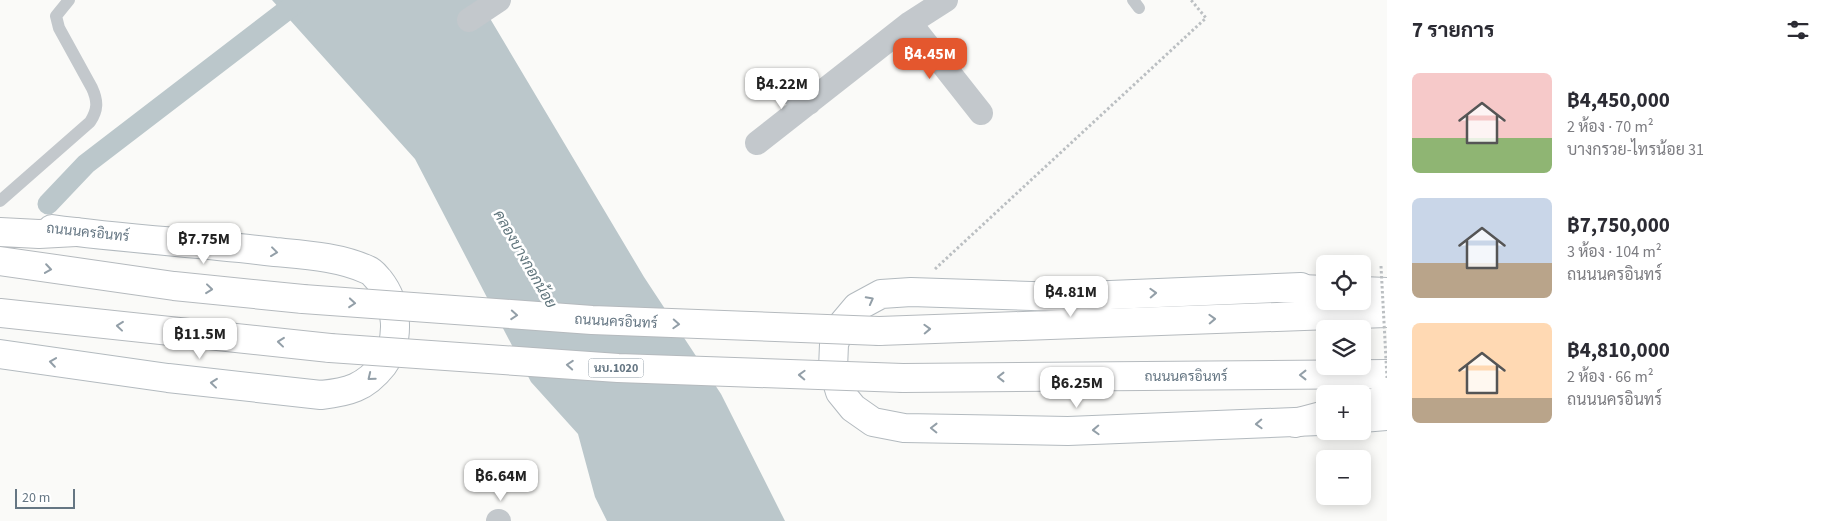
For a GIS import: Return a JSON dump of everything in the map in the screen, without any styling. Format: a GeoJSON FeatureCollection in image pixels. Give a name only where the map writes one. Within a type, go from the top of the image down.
{"type":"FeatureCollection","features":[{"type":"Feature","properties":{"kind":"main road","name":"ถนนนครอินทร์"},"geometry":{"type":"LineString","coordinates":[[0,221],[76,232],[236,247],[346,262],[371,271],[386,289],[395,313],[395,336],[387,359],[376,374],[355,388],[343,393],[320,395],[168,378],[0,354]]}},
{"type":"Feature","properties":{"kind":"main road"},"geometry":{"type":"LineString","coordinates":[[0,232],[39,234],[76,232]]}},
{"type":"Feature","properties":{"kind":"main road","name":"ถนนนครอินทร์"},"geometry":{"type":"LineString","coordinates":[[0,261],[174,286],[303,299],[592,320],[879,331],[1387,313]]}},
{"type":"Feature","properties":{"kind":"main road"},"geometry":{"type":"LineString","coordinates":[[1316,288],[1062,297],[911,292],[881,294],[857,307],[841,326],[834,344],[833,369],[840,392],[853,408],[873,422],[904,428],[1068,431],[1316,422]]}},
{"type":"Feature","properties":{"kind":"main road"},"geometry":{"type":"LineString","coordinates":[[1371,291],[1387,292]]}},
{"type":"Feature","properties":{"kind":"main road","name":"ถนนนครอินทร์"},"geometry":{"type":"LineString","coordinates":[[0,313],[330,348],[480,360],[618,368],[903,378],[1387,376]]}},
{"type":"Feature","properties":{"kind":"main road"},"geometry":{"type":"LineString","coordinates":[[1371,403],[1387,399]]}},
{"type":"Feature","properties":{"kind":"main road"},"geometry":{"type":"LineString","coordinates":[[1371,417],[1387,416]]}},
{"type":"Feature","properties":{"kind":"main road"},"geometry":{"type":"LineString","coordinates":[[1295,423],[1316,417]]}},
{"type":"Feature","properties":{"kind":"street"},"geometry":{"type":"LineString","coordinates":[[469,20],[499,0]]}},
{"type":"Feature","properties":{"kind":"street"},"geometry":{"type":"LineString","coordinates":[[757,144],[910,23],[946,0]]}},
{"type":"Feature","properties":{"kind":"street"},"geometry":{"type":"LineString","coordinates":[[910,23],[981,113]]}},
{"type":"Feature","properties":{"kind":"street"},"geometry":{"type":"LineString","coordinates":[[768,85],[789,92],[809,103]]}},
{"type":"Feature","properties":{"kind":"lane"},"geometry":{"type":"LineString","coordinates":[[0,201],[90,122],[97,112],[95,95],[92,88],[59,28],[56,16],[69,0]]}},
{"type":"Feature","properties":{"kind":"path"},"geometry":{"type":"LineString","coordinates":[[911,292],[1206,18],[1192,0]]}},
{"type":"Feature","properties":{"kind":"path"},"geometry":{"type":"LineString","coordinates":[[1377,278],[1387,376]]}},
{"type":"Feature","properties":{"kind":"water","name":"คลองบางกอกน้อย"},"geometry":{"type":"Polygon","coordinates":[[[272,0],[479,0],[644,277],[721,394],[785,521],[607,521],[595,497],[578,434],[531,382],[415,159],[272,0]]]}},
{"type":"Feature","properties":{"kind":"waterway"},"geometry":{"type":"LineString","coordinates":[[48,204],[86,164],[300,0]]}}]}
